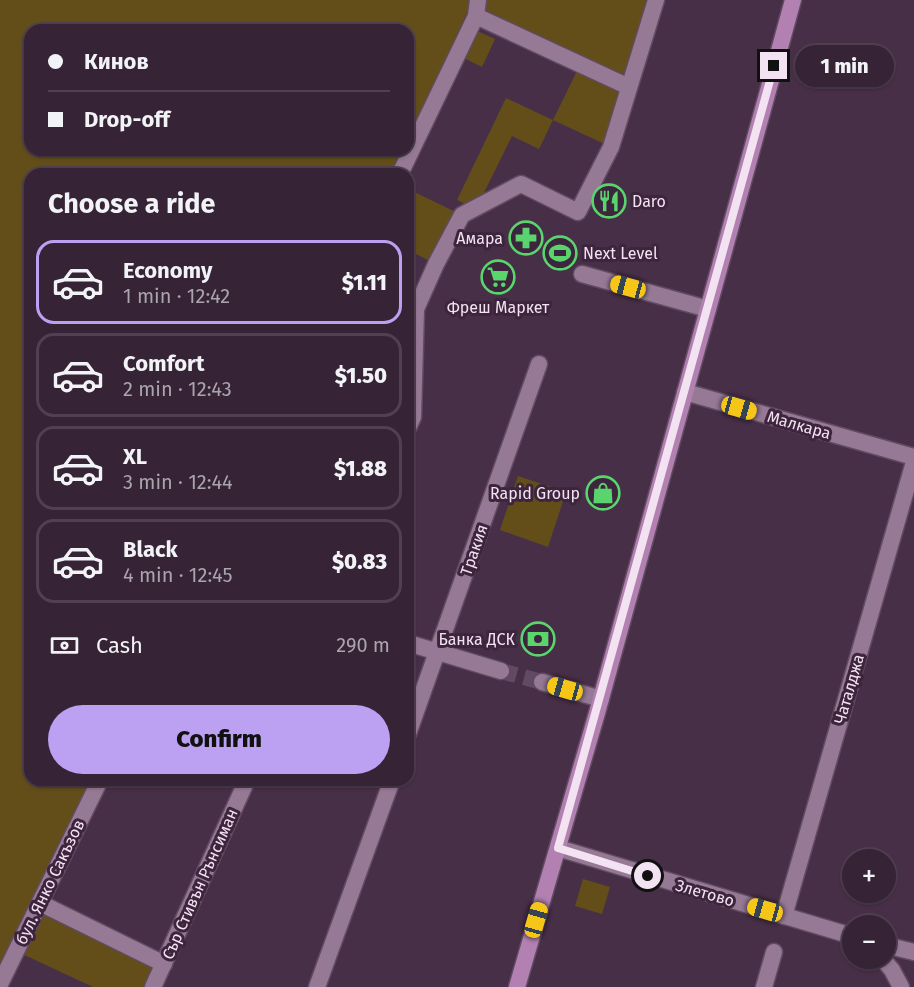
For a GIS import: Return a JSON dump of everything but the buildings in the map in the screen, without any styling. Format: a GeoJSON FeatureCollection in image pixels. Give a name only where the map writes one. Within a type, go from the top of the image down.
{"type":"FeatureCollection","features":[{"type":"Feature","properties":{"kind":"main road"},"geometry":{"type":"LineString","coordinates":[[517,987],[601,699],[793,0]]}},
{"type":"Feature","properties":{"kind":"street"},"geometry":{"type":"LineString","coordinates":[[414,381],[416,309],[462,215],[521,184],[578,212],[611,147],[656,0]]}},
{"type":"Feature","properties":{"kind":"street"},"geometry":{"type":"LineString","coordinates":[[414,144],[477,8],[629,87]]}},
{"type":"Feature","properties":{"kind":"street"},"geometry":{"type":"LineString","coordinates":[[582,274],[708,309]]}},
{"type":"Feature","properties":{"kind":"street","name":"Тракия"},"geometry":{"type":"LineString","coordinates":[[414,718],[539,364]]}},
{"type":"Feature","properties":{"kind":"street","name":"Малкара"},"geometry":{"type":"LineString","coordinates":[[685,392],[914,457]]}},
{"type":"Feature","properties":{"kind":"street","name":"Чаталджа"},"geometry":{"type":"LineString","coordinates":[[784,916],[914,462]]}},
{"type":"Feature","properties":{"kind":"street"},"geometry":{"type":"LineString","coordinates":[[414,645],[501,670]]}},
{"type":"Feature","properties":{"kind":"street"},"geometry":{"type":"LineString","coordinates":[[542,682],[601,699]]}},
{"type":"Feature","properties":{"kind":"street","name":"бул. Янко Сакъзов"},"geometry":{"type":"LineString","coordinates":[[0,984],[97,786]]}},
{"type":"Feature","properties":{"kind":"street","name":"Сър Стивън Рънсиман"},"geometry":{"type":"LineString","coordinates":[[153,987],[244,786]]}},
{"type":"Feature","properties":{"kind":"street"},"geometry":{"type":"LineString","coordinates":[[317,987],[390,786]]}},
{"type":"Feature","properties":{"kind":"street","name":"Злетово"},"geometry":{"type":"LineString","coordinates":[[558,848],[842,933]]}},
{"type":"Feature","properties":{"kind":"street"},"geometry":{"type":"LineString","coordinates":[[40,903],[164,964]]}},
{"type":"Feature","properties":{"kind":"street"},"geometry":{"type":"LineString","coordinates":[[896,948],[914,952]]}},
{"type":"Feature","properties":{"kind":"street"},"geometry":{"type":"LineString","coordinates":[[764,987],[774,952]]}},
{"type":"Feature","properties":{"kind":"street"},"geometry":{"type":"LineString","coordinates":[[891,969],[901,987]]}},
{"type":"Feature","properties":{"kind":"shaded area"},"geometry":{"type":"Polygon","coordinates":[[[0,0],[470,0],[470,6],[414,127],[414,24],[24,24],[24,156],[400,156],[395,168],[24,168],[24,786],[91,786],[0,971],[0,0]]]}},
{"type":"Feature","properties":{"kind":"shaded area"},"geometry":{"type":"Polygon","coordinates":[[[478,0],[656,0],[611,147],[553,120],[580,65],[476,16],[478,0]]]}},
{"type":"Feature","properties":{"kind":"shaded area"},"geometry":{"type":"Polygon","coordinates":[[[477,31],[495,39],[482,67],[464,58],[477,31]]]}},
{"type":"Feature","properties":{"kind":"shaded area"},"geometry":{"type":"Polygon","coordinates":[[[506,98],[553,120],[539,149],[512,136],[476,209],[457,200],[506,98]]]}},
{"type":"Feature","properties":{"kind":"shaded area"},"geometry":{"type":"Polygon","coordinates":[[[414,192],[462,215],[436,264],[414,253],[414,192]]]}},
{"type":"Feature","properties":{"kind":"shaded area"},"geometry":{"type":"Polygon","coordinates":[[[518,476],[566,492],[548,547],[500,530],[518,476]]]}},
{"type":"Feature","properties":{"kind":"shaded area"},"geometry":{"type":"Polygon","coordinates":[[[583,879],[610,887],[602,914],[575,906],[583,879]]]}},
{"type":"Feature","properties":{"kind":"shaded area"},"geometry":{"type":"Polygon","coordinates":[[[40,903],[164,964],[153,987],[93,987],[16,951],[40,903]]]}},
{"type":"Feature","properties":{"kind":"tunnel"},"geometry":{"type":"LineString","coordinates":[[501,671],[542,682]]}},
{"type":"Feature","properties":{"kind":"place","name":"Daro"},"geometry":{"type":"Point","coordinates":[609,201]}},
{"type":"Feature","properties":{"kind":"place","name":"Амара"},"geometry":{"type":"Point","coordinates":[526,238]}},
{"type":"Feature","properties":{"kind":"place","name":"Next Level"},"geometry":{"type":"Point","coordinates":[560,253]}},
{"type":"Feature","properties":{"kind":"place","name":"Фреш Маркет"},"geometry":{"type":"Point","coordinates":[498,277]}},
{"type":"Feature","properties":{"kind":"place","name":"Rapid Group"},"geometry":{"type":"Point","coordinates":[603,493]}},
{"type":"Feature","properties":{"kind":"place","name":"Банка ДСК"},"geometry":{"type":"Point","coordinates":[538,639]}},
{"type":"Feature","properties":{"kind":"route"},"geometry":{"type":"LineString","coordinates":[[648,876],[558,848],[774,66]]}}]}
